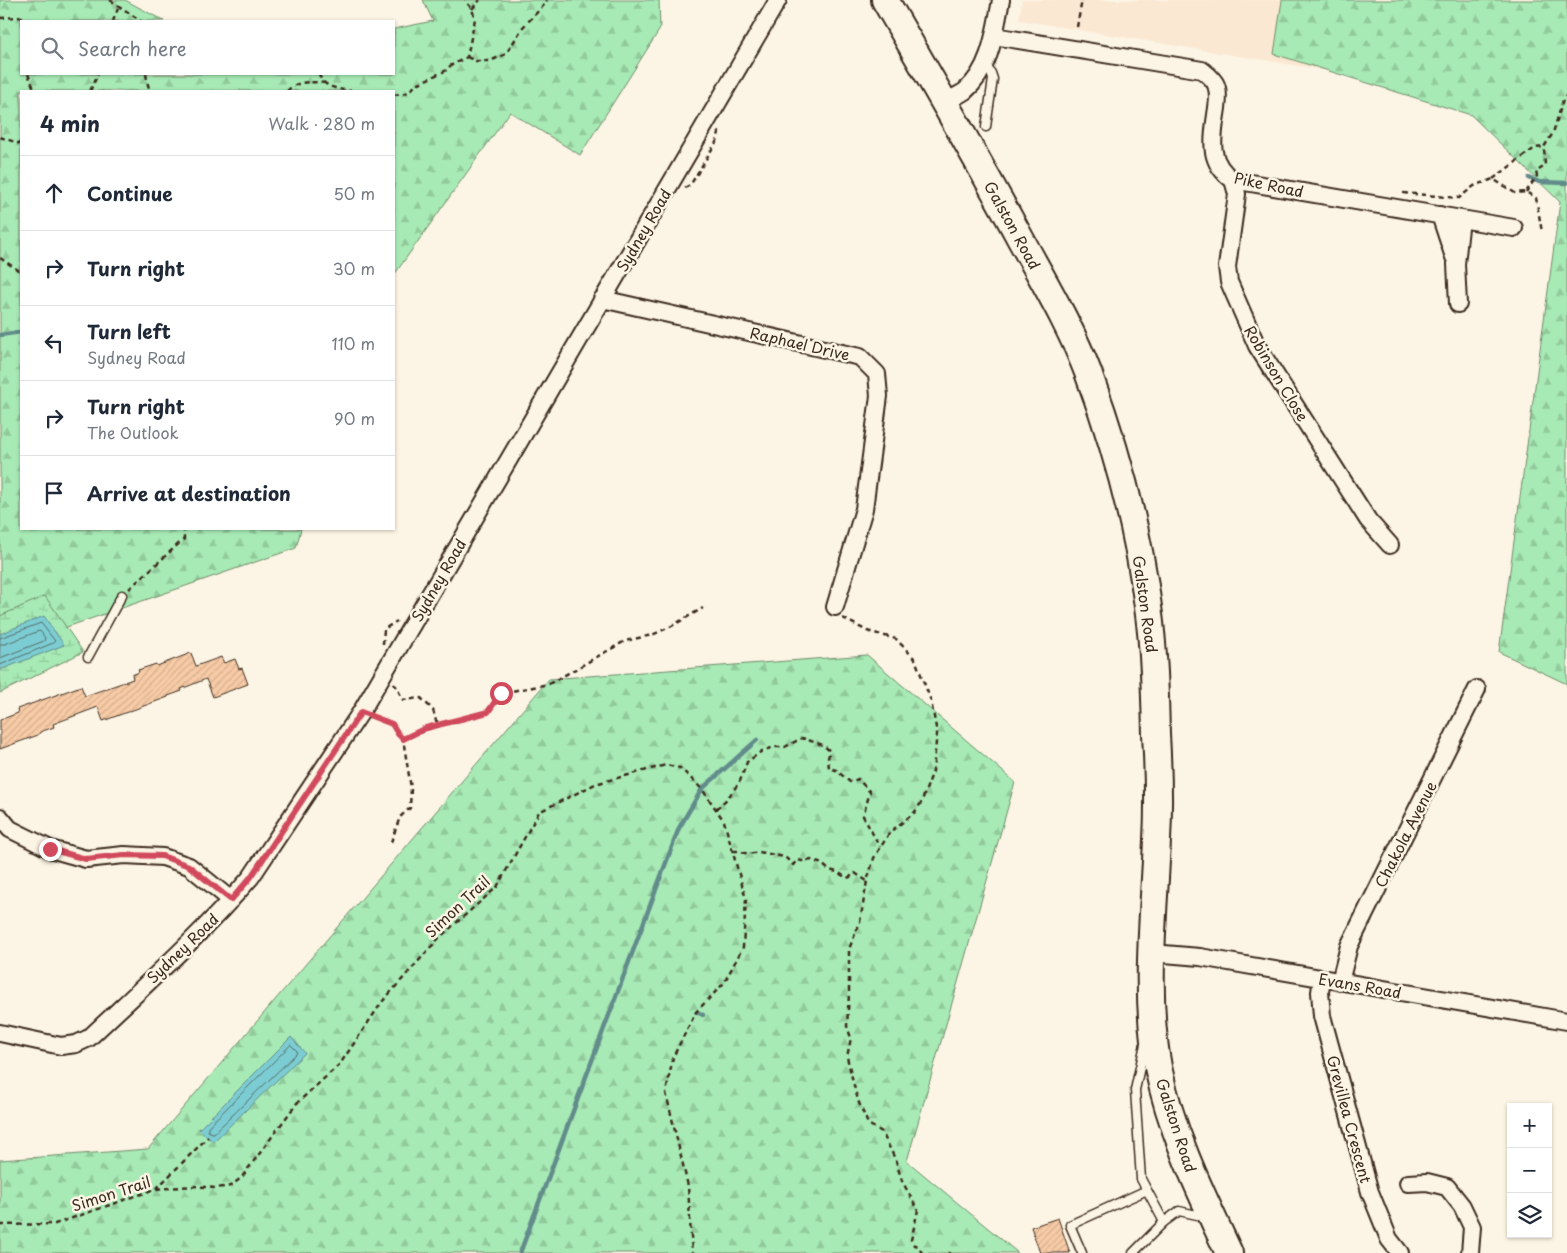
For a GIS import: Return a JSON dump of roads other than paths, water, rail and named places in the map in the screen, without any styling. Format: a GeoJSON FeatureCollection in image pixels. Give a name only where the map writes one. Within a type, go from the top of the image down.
{"type":"FeatureCollection","features":[{"type":"Feature","properties":{"kind":"main road","name":"Galston Road"},"geometry":{"type":"LineString","coordinates":[[885,0],[1026,248],[1076,345],[1112,445],[1140,560],[1153,652],[1158,808],[1152,953],[1152,1013],[1158,1064],[1167,1103],[1191,1171],[1229,1253]]}},
{"type":"Feature","properties":{"kind":"street","name":"Sydney Road"},"geometry":{"type":"LineString","coordinates":[[0,1033],[61,1046],[76,1044],[89,1038],[231,900],[251,877],[361,712],[778,0]]}},
{"type":"Feature","properties":{"kind":"street"},"geometry":{"type":"LineString","coordinates":[[944,103],[965,90],[985,65],[994,36],[1000,0]]}},
{"type":"Feature","properties":{"kind":"street","name":"Pike Road"},"geometry":{"type":"LineString","coordinates":[[994,36],[1202,70],[1216,83],[1218,93],[1212,148],[1219,168],[1233,180],[1514,228]]}},
{"type":"Feature","properties":{"kind":"street","name":"Robinson Close"},"geometry":{"type":"LineString","coordinates":[[1233,180],[1237,194],[1227,267],[1228,282],[1258,346],[1278,379],[1368,520],[1390,545]]}},
{"type":"Feature","properties":{"kind":"street"},"geometry":{"type":"LineString","coordinates":[[1440,215],[1456,264]]}},
{"type":"Feature","properties":{"kind":"street"},"geometry":{"type":"LineString","coordinates":[[1458,304],[1456,264],[1461,218]]}},
{"type":"Feature","properties":{"kind":"street","name":"Raphael Drive"},"geometry":{"type":"LineString","coordinates":[[602,299],[860,357],[877,374],[879,396],[864,509],[835,607]]}},
{"type":"Feature","properties":{"kind":"street","name":"Chakola Avenue"},"geometry":{"type":"LineString","coordinates":[[1340,982],[1349,946],[1477,689]]}},
{"type":"Feature","properties":{"kind":"street"},"geometry":{"type":"LineString","coordinates":[[0,817],[10,828],[50,849],[86,859],[124,855],[162,856],[189,866],[231,900]]}},
{"type":"Feature","properties":{"kind":"street","name":"Evans Road"},"geometry":{"type":"LineString","coordinates":[[1152,953],[1200,957],[1567,1021]]}},
{"type":"Feature","properties":{"kind":"street","name":"Grevillea Crescent"},"geometry":{"type":"LineString","coordinates":[[1322,979],[1320,1003],[1322,1016],[1370,1192],[1389,1239],[1400,1253]]}},
{"type":"Feature","properties":{"kind":"street"},"geometry":{"type":"LineString","coordinates":[[1408,1183],[1426,1182],[1448,1187],[1462,1206],[1472,1227],[1470,1253]]}},
{"type":"Feature","properties":{"kind":"lane"},"geometry":{"type":"LineString","coordinates":[[985,65],[993,79],[986,127]]}},
{"type":"Feature","properties":{"kind":"lane"},"geometry":{"type":"LineString","coordinates":[[88,657],[122,595]]}},
{"type":"Feature","properties":{"kind":"lane"},"geometry":{"type":"LineString","coordinates":[[1152,1013],[1135,1090],[1141,1179],[1164,1222]]}},
{"type":"Feature","properties":{"kind":"lane"},"geometry":{"type":"LineString","coordinates":[[1082,1253],[1070,1224],[1147,1190]]}},
{"type":"Feature","properties":{"kind":"lane"},"geometry":{"type":"LineString","coordinates":[[1133,1253],[1164,1222],[1179,1211],[1213,1219]]}},
{"type":"Feature","properties":{"kind":"water"},"geometry":{"type":"Polygon","coordinates":[[[44,616],[64,645],[0,670],[0,634],[44,616]]]}},
{"type":"Feature","properties":{"kind":"water"},"geometry":{"type":"Polygon","coordinates":[[[291,1037],[305,1053],[213,1142],[199,1129],[291,1037]]]}},
{"type":"Feature","properties":{"kind":"waterway"},"geometry":{"type":"LineString","coordinates":[[1529,178],[1539,182],[1567,183]]}},
{"type":"Feature","properties":{"kind":"waterway"},"geometry":{"type":"LineString","coordinates":[[0,335],[20,332]]}},
{"type":"Feature","properties":{"kind":"waterway"},"geometry":{"type":"LineString","coordinates":[[520,1253],[679,828],[702,789],[757,740]]}},
{"type":"Feature","properties":{"kind":"waterway"},"geometry":{"type":"LineString","coordinates":[[697,1012],[703,1015]]}}]}
